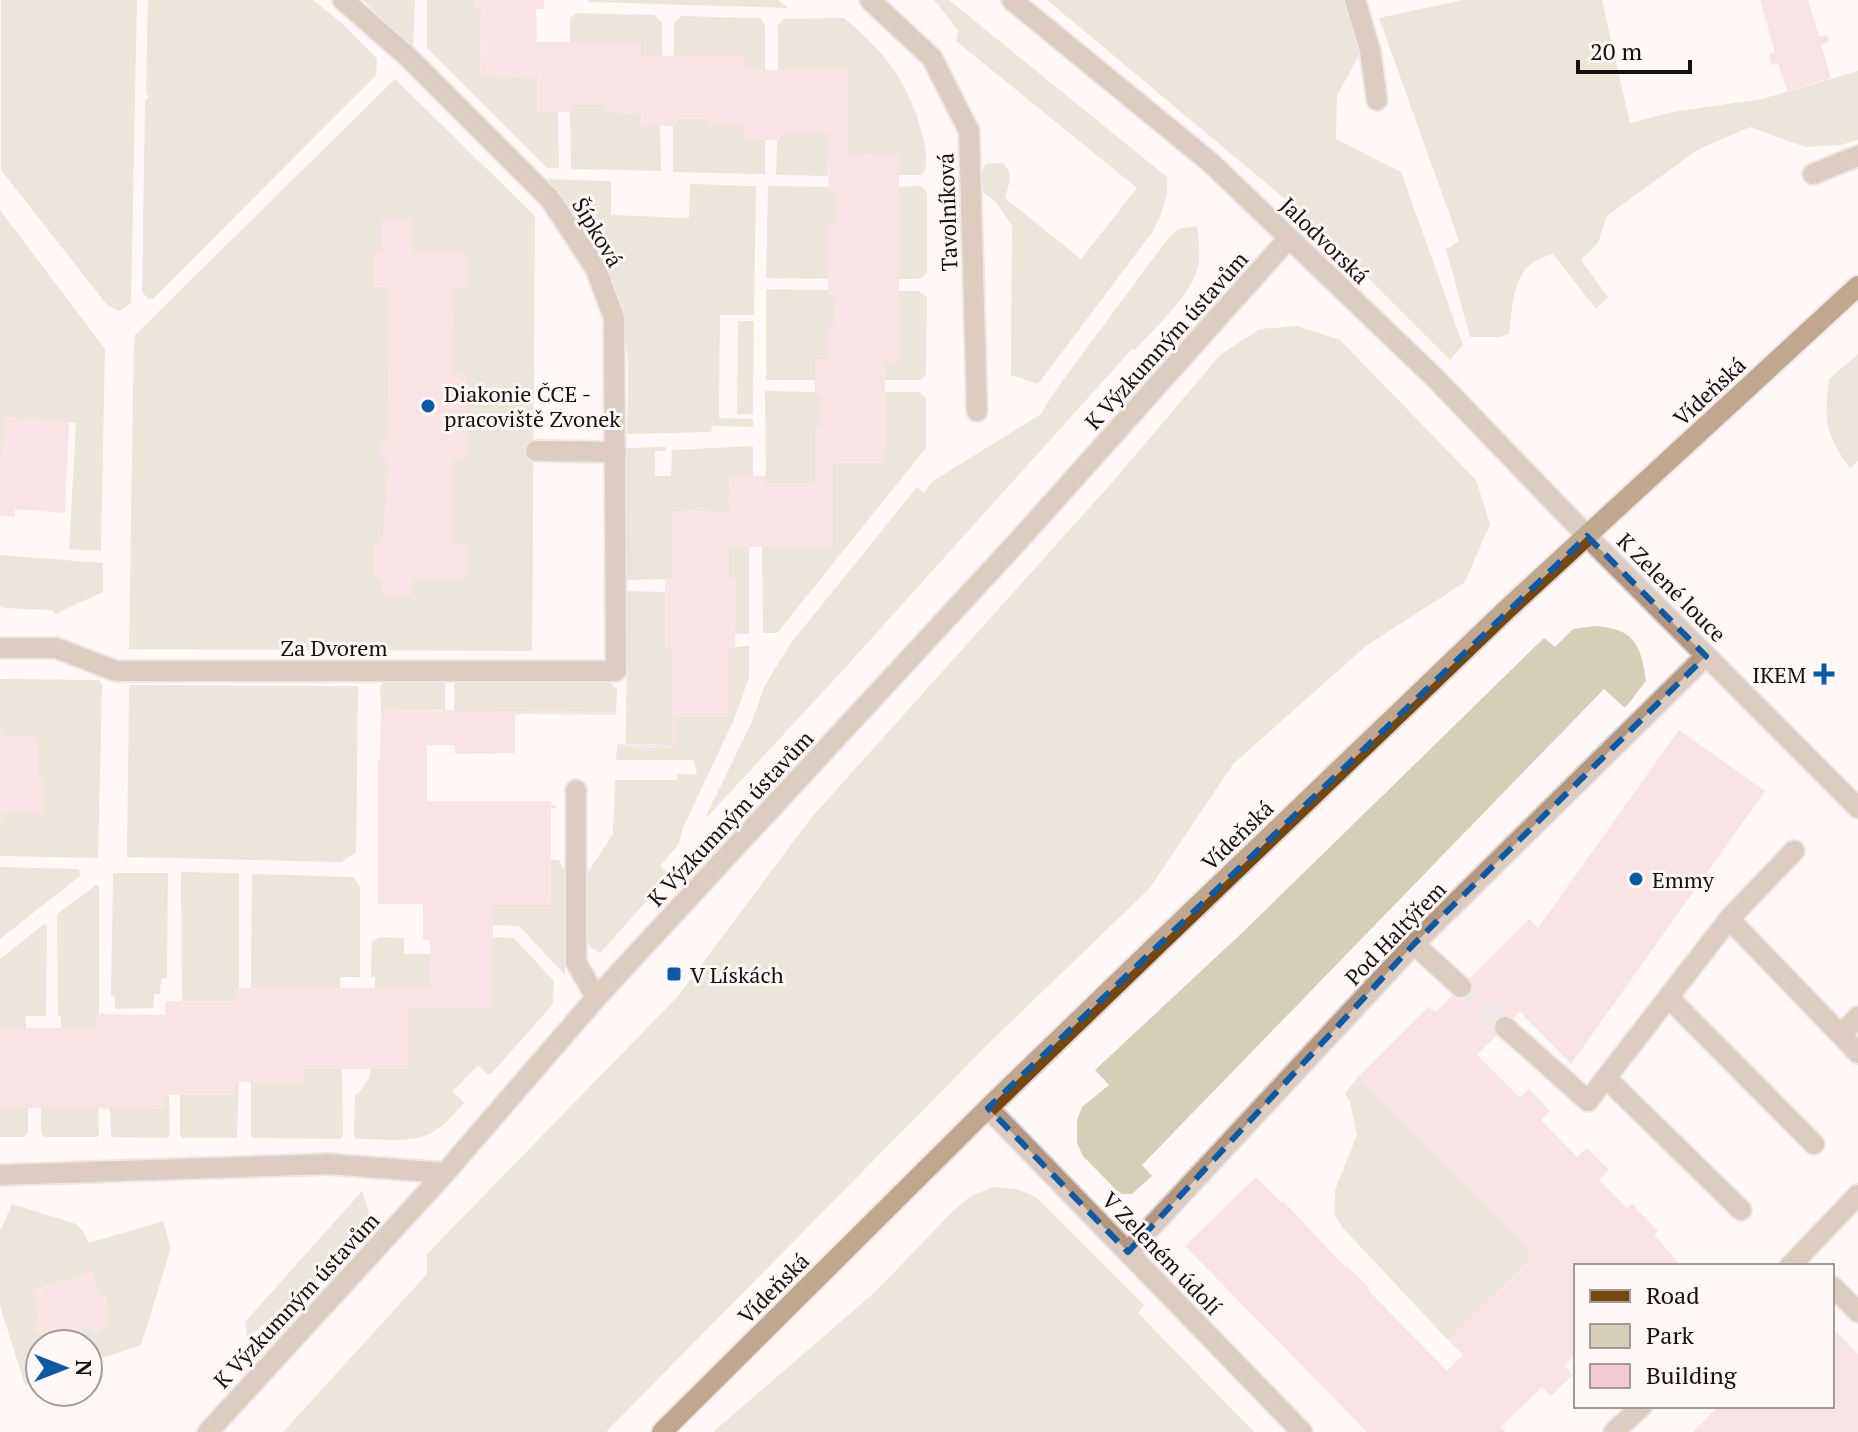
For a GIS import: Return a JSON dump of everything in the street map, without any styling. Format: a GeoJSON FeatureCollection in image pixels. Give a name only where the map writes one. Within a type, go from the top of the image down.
{"type":"FeatureCollection","features":[{"type":"Feature","properties":{"kind":"main road","name":"Vídeňská"},"geometry":{"type":"LineString","coordinates":[[662,1432],[988,1108],[1506,610],[1858,286]]}},
{"type":"Feature","properties":{"kind":"street","name":"Šípková"},"geometry":{"type":"LineString","coordinates":[[343,0],[407,56],[550,199],[596,269],[614,318],[616,671]]}},
{"type":"Feature","properties":{"kind":"street","name":"Tavolníková"},"geometry":{"type":"LineString","coordinates":[[870,0],[932,58],[969,131],[977,411]]}},
{"type":"Feature","properties":{"kind":"street","name":"Jalodvorská"},"geometry":{"type":"LineString","coordinates":[[1012,0],[1211,163],[1436,379],[1587,536]]}},
{"type":"Feature","properties":{"kind":"street"},"geometry":{"type":"LineString","coordinates":[[1355,0],[1370,50],[1377,100]]}},
{"type":"Feature","properties":{"kind":"street"},"geometry":{"type":"LineString","coordinates":[[1813,174],[1858,156]]}},
{"type":"Feature","properties":{"kind":"street","name":"K Výzkumným ústavům"},"geometry":{"type":"LineString","coordinates":[[208,1432],[445,1173],[596,998],[1020,539],[1288,239]]}},
{"type":"Feature","properties":{"kind":"street"},"geometry":{"type":"LineString","coordinates":[[536,451],[616,452]]}},
{"type":"Feature","properties":{"kind":"street","name":"K Zelené louce"},"geometry":{"type":"LineString","coordinates":[[1587,536],[1857,805]]}},
{"type":"Feature","properties":{"kind":"street","name":"Za Dvorem"},"geometry":{"type":"LineString","coordinates":[[0,648],[56,648],[116,671],[616,671]]}},
{"type":"Feature","properties":{"kind":"street","name":"Pod Haltýřem"},"geometry":{"type":"LineString","coordinates":[[1128,1252],[1414,944],[1706,656]]}},
{"type":"Feature","properties":{"kind":"street"},"geometry":{"type":"LineString","coordinates":[[576,790],[576,962],[596,998]]}},
{"type":"Feature","properties":{"kind":"street"},"geometry":{"type":"LineString","coordinates":[[1505,1027],[1588,1101],[1729,919],[1794,851]]}},
{"type":"Feature","properties":{"kind":"street"},"geometry":{"type":"LineString","coordinates":[[1729,919],[1858,1053]]}},
{"type":"Feature","properties":{"kind":"street"},"geometry":{"type":"LineString","coordinates":[[1414,944],[1461,987]]}},
{"type":"Feature","properties":{"kind":"street"},"geometry":{"type":"LineString","coordinates":[[1668,997],[1814,1144]]}},
{"type":"Feature","properties":{"kind":"street"},"geometry":{"type":"LineString","coordinates":[[1841,1035],[1858,1017]]}},
{"type":"Feature","properties":{"kind":"street"},"geometry":{"type":"LineString","coordinates":[[1606,1078],[1741,1210]]}},
{"type":"Feature","properties":{"kind":"street","name":"V Zeleném údolí"},"geometry":{"type":"LineString","coordinates":[[988,1108],[1302,1432]]}},
{"type":"Feature","properties":{"kind":"street"},"geometry":{"type":"LineString","coordinates":[[0,1175],[329,1164],[445,1173]]}},
{"type":"Feature","properties":{"kind":"street"},"geometry":{"type":"LineString","coordinates":[[1801,1262],[1858,1195]]}},
{"type":"Feature","properties":{"kind":"street"},"geometry":{"type":"LineString","coordinates":[[1834,1288],[1858,1312]]}},
{"type":"Feature","properties":{"kind":"street"},"geometry":{"type":"LineString","coordinates":[[1614,1432],[1640,1408]]}},
{"type":"Feature","properties":{"kind":"highlighted area"},"geometry":{"type":"Polygon","coordinates":[[[1587,536],[1706,656],[1414,944],[1128,1252],[988,1108],[1587,536]]]}},
{"type":"Feature","properties":{"kind":"green space"},"geometry":{"type":"Polygon","coordinates":[[[1,0],[137,0],[131,302],[118,311],[107,305],[1,170],[1,0]]]}},
{"type":"Feature","properties":{"kind":"green space"},"geometry":{"type":"Polygon","coordinates":[[[148,0],[313,0],[343,24],[377,59],[376,75],[153,299],[148,299],[142,291],[148,0]]]}},
{"type":"Feature","properties":{"kind":"green space"},"geometry":{"type":"Polygon","coordinates":[[[363,0],[415,0],[413,48],[363,0]]]}},
{"type":"Feature","properties":{"kind":"green space"},"geometry":{"type":"Polygon","coordinates":[[[427,0],[474,0],[474,9],[481,9],[480,76],[537,77],[537,112],[558,112],[559,168],[547,168],[427,48],[427,0]]]}},
{"type":"Feature","properties":{"kind":"green space"},"geometry":{"type":"Polygon","coordinates":[[[778,0],[788,8],[589,2],[778,0]]]}},
{"type":"Feature","properties":{"kind":"green space"},"geometry":{"type":"Polygon","coordinates":[[[934,0],[949,0],[1167,177],[1164,205],[1153,231],[1038,384],[1011,375],[1012,226],[996,202],[984,193],[979,176],[986,164],[1003,163],[1010,175],[1005,198],[1081,259],[1137,188],[956,41],[958,30],[934,0]]]}},
{"type":"Feature","properties":{"kind":"green space"},"geometry":{"type":"Polygon","coordinates":[[[1047,0],[1349,0],[1362,49],[1337,96],[1336,139],[1401,172],[1463,345],[1450,360],[1309,219],[1047,0]]]}},
{"type":"Feature","properties":{"kind":"green space"},"geometry":{"type":"Polygon","coordinates":[[[1463,0],[1602,0],[1630,123],[1672,112],[1762,99],[1858,71],[1858,140],[1840,145],[1805,147],[1750,127],[1697,150],[1607,216],[1598,243],[1581,260],[1608,297],[1596,309],[1553,254],[1534,262],[1521,276],[1514,295],[1509,334],[1470,337],[1446,249],[1459,241],[1379,18],[1463,0]]]}},
{"type":"Feature","properties":{"kind":"green space"},"geometry":{"type":"Polygon","coordinates":[[[577,13],[655,15],[662,23],[662,56],[641,56],[640,42],[570,42],[570,18],[577,13]]]}},
{"type":"Feature","properties":{"kind":"green space"},"geometry":{"type":"Polygon","coordinates":[[[681,16],[760,18],[765,25],[765,70],[744,70],[744,56],[674,56],[674,23],[681,16]]]}},
{"type":"Feature","properties":{"kind":"green space"},"geometry":{"type":"Polygon","coordinates":[[[844,18],[883,56],[910,98],[925,149],[926,166],[922,175],[899,175],[898,155],[848,154],[848,70],[778,70],[778,25],[783,19],[844,18]]]}},
{"type":"Feature","properties":{"kind":"green space"},"geometry":{"type":"Polygon","coordinates":[[[395,79],[535,216],[532,651],[129,649],[134,336],[395,79]]]}},
{"type":"Feature","properties":{"kind":"green space"},"geometry":{"type":"Polygon","coordinates":[[[573,105],[605,105],[605,112],[641,113],[641,126],[660,126],[661,171],[571,169],[570,112],[573,112],[573,105]]]}},
{"type":"Feature","properties":{"kind":"green space"},"geometry":{"type":"Polygon","coordinates":[[[677,119],[708,119],[708,126],[744,126],[745,140],[765,140],[765,174],[673,172],[673,126],[677,119]]]}},
{"type":"Feature","properties":{"kind":"green space"},"geometry":{"type":"Polygon","coordinates":[[[780,134],[830,134],[828,176],[776,175],[777,140],[780,140],[780,134]]]}},
{"type":"Feature","properties":{"kind":"green space"},"geometry":{"type":"Polygon","coordinates":[[[541,179],[611,181],[611,215],[689,218],[690,184],[756,186],[754,315],[720,315],[719,418],[753,419],[753,427],[712,426],[711,432],[627,434],[625,338],[613,287],[592,241],[541,179]]]}},
{"type":"Feature","properties":{"kind":"green space"},"geometry":{"type":"Polygon","coordinates":[[[768,186],[828,187],[829,190],[836,190],[836,222],[828,222],[828,279],[766,278],[768,186]]]}},
{"type":"Feature","properties":{"kind":"green space"},"geometry":{"type":"Polygon","coordinates":[[[922,186],[927,194],[927,274],[918,279],[899,279],[899,187],[922,186]]]}},
{"type":"Feature","properties":{"kind":"green space"},"geometry":{"type":"Polygon","coordinates":[[[0,210],[105,349],[101,551],[69,549],[76,423],[6,417],[0,455],[0,210]]]}},
{"type":"Feature","properties":{"kind":"green space"},"geometry":{"type":"Polygon","coordinates":[[[1197,226],[1197,270],[1187,290],[1170,312],[1135,350],[1132,349],[844,669],[706,816],[751,724],[765,685],[791,643],[917,487],[924,493],[933,481],[1041,414],[1166,241],[1178,229],[1197,226]]]}},
{"type":"Feature","properties":{"kind":"green space"},"geometry":{"type":"Polygon","coordinates":[[[766,289],[828,290],[836,294],[835,325],[828,359],[815,360],[815,380],[766,380],[766,289]]]}},
{"type":"Feature","properties":{"kind":"green space"},"geometry":{"type":"Polygon","coordinates":[[[899,291],[918,291],[927,297],[926,374],[921,380],[885,380],[885,362],[898,362],[899,291]]]}},
{"type":"Feature","properties":{"kind":"green space"},"geometry":{"type":"Polygon","coordinates":[[[738,321],[754,321],[753,414],[737,414],[738,321]]]}},
{"type":"Feature","properties":{"kind":"green space"},"geometry":{"type":"Polygon","coordinates":[[[1297,326],[1340,340],[1476,480],[1490,524],[1465,582],[1366,646],[1233,764],[1149,889],[992,1040],[606,1432],[283,1432],[427,1274],[427,1254],[678,996],[811,818],[1116,478],[1221,354],[1260,329],[1297,326]]]}},
{"type":"Feature","properties":{"kind":"green space"},"geometry":{"type":"Polygon","coordinates":[[[1858,354],[1858,460],[1850,469],[1835,446],[1828,427],[1827,394],[1829,379],[1858,354]]]}},
{"type":"Feature","properties":{"kind":"green space"},"geometry":{"type":"Polygon","coordinates":[[[765,391],[815,392],[815,395],[821,395],[821,427],[815,427],[815,483],[766,483],[765,391]]]}},
{"type":"Feature","properties":{"kind":"green space"},"geometry":{"type":"Polygon","coordinates":[[[885,392],[920,392],[926,399],[926,448],[777,633],[763,633],[762,547],[833,547],[833,463],[884,463],[885,392]]]}},
{"type":"Feature","properties":{"kind":"green space"},"geometry":{"type":"Polygon","coordinates":[[[753,446],[753,476],[730,476],[729,512],[672,511],[672,579],[627,580],[627,448],[666,447],[666,451],[655,451],[655,476],[671,476],[672,450],[753,446]]]}},
{"type":"Feature","properties":{"kind":"green space"},"geometry":{"type":"Polygon","coordinates":[[[729,547],[749,547],[749,634],[735,634],[736,580],[729,579],[729,547]]]}},
{"type":"Feature","properties":{"kind":"green space"},"geometry":{"type":"Polygon","coordinates":[[[0,555],[103,563],[103,592],[55,614],[52,610],[4,608],[0,606],[0,555]]]}},
{"type":"Feature","properties":{"kind":"green space"},"geometry":{"type":"Polygon","coordinates":[[[627,591],[665,592],[666,649],[672,649],[672,745],[626,744],[627,591]]]}},
{"type":"Feature","properties":{"kind":"green space"},"geometry":{"type":"Polygon","coordinates":[[[1594,626],[1618,630],[1633,640],[1638,648],[1646,681],[1625,708],[1604,689],[1142,1165],[1152,1176],[1132,1194],[1122,1194],[1115,1189],[1083,1156],[1077,1143],[1077,1120],[1082,1107],[1109,1085],[1095,1070],[1244,931],[1544,638],[1555,647],[1573,629],[1594,626]]]}},
{"type":"Feature","properties":{"kind":"green space"},"geometry":{"type":"Polygon","coordinates":[[[749,646],[749,677],[735,717],[678,845],[660,866],[670,875],[600,953],[590,947],[588,940],[588,872],[613,834],[615,780],[677,780],[677,774],[697,774],[694,760],[616,760],[617,747],[675,748],[675,717],[728,717],[728,649],[749,646]]]}},
{"type":"Feature","properties":{"kind":"green space"},"geometry":{"type":"Polygon","coordinates":[[[0,679],[99,680],[102,685],[98,858],[0,856],[3,813],[44,813],[44,778],[38,777],[37,737],[4,736],[4,729],[0,729],[0,679]]]}},
{"type":"Feature","properties":{"kind":"green space"},"geometry":{"type":"Polygon","coordinates":[[[383,683],[443,683],[445,710],[381,710],[380,687],[383,683]]]}},
{"type":"Feature","properties":{"kind":"green space"},"geometry":{"type":"Polygon","coordinates":[[[456,683],[610,683],[617,689],[616,712],[454,711],[456,683]]]}},
{"type":"Feature","properties":{"kind":"green space"},"geometry":{"type":"Polygon","coordinates":[[[129,685],[358,686],[356,853],[341,862],[127,857],[129,685]]]}},
{"type":"Feature","properties":{"kind":"green space"},"geometry":{"type":"Polygon","coordinates":[[[551,860],[559,860],[565,872],[565,975],[519,926],[493,925],[493,905],[554,905],[551,901],[551,860]]]}},
{"type":"Feature","properties":{"kind":"green space"},"geometry":{"type":"Polygon","coordinates":[[[0,867],[79,869],[80,876],[0,939],[0,867]]]}},
{"type":"Feature","properties":{"kind":"green space"},"geometry":{"type":"Polygon","coordinates":[[[181,872],[239,873],[239,988],[235,988],[235,1001],[182,1001],[181,872]]]}},
{"type":"Feature","properties":{"kind":"green space"},"geometry":{"type":"Polygon","coordinates":[[[113,873],[168,873],[167,978],[161,979],[160,994],[154,994],[154,1008],[115,1009],[115,997],[111,996],[113,873]]]}},
{"type":"Feature","properties":{"kind":"green space"},"geometry":{"type":"Polygon","coordinates":[[[252,874],[353,877],[360,887],[360,977],[340,977],[340,988],[251,988],[252,874]]]}},
{"type":"Feature","properties":{"kind":"green space"},"geometry":{"type":"Polygon","coordinates":[[[96,885],[99,887],[99,1014],[96,1015],[96,1028],[61,1028],[61,1016],[58,1016],[57,914],[96,885]]]}},
{"type":"Feature","properties":{"kind":"green space"},"geometry":{"type":"Polygon","coordinates":[[[44,924],[47,925],[46,1016],[26,1016],[26,1028],[0,1028],[0,959],[44,924]]]}},
{"type":"Feature","properties":{"kind":"green space"},"geometry":{"type":"Polygon","coordinates":[[[380,937],[404,938],[404,954],[430,954],[430,988],[375,988],[375,977],[371,977],[372,941],[380,937]]]}},
{"type":"Feature","properties":{"kind":"green space"},"geometry":{"type":"Polygon","coordinates":[[[493,937],[514,938],[554,981],[553,1004],[491,1074],[478,1065],[453,1091],[464,1103],[434,1131],[404,1140],[356,1139],[355,1094],[369,1078],[370,1069],[408,1069],[408,1008],[493,1008],[493,937]]]}},
{"type":"Feature","properties":{"kind":"green space"},"geometry":{"type":"Polygon","coordinates":[[[304,1069],[342,1069],[343,1136],[340,1139],[253,1138],[251,1082],[304,1082],[304,1069]]]}},
{"type":"Feature","properties":{"kind":"green space"},"geometry":{"type":"Polygon","coordinates":[[[1359,1076],[1530,1250],[1530,1260],[1448,1340],[1342,1227],[1334,1214],[1335,1190],[1357,1135],[1345,1093],[1359,1076]]]}},
{"type":"Feature","properties":{"kind":"green space"},"geometry":{"type":"Polygon","coordinates":[[[235,1082],[239,1082],[237,1138],[182,1138],[180,1095],[234,1095],[235,1082]]]}},
{"type":"Feature","properties":{"kind":"green space"},"geometry":{"type":"Polygon","coordinates":[[[169,1095],[170,1135],[167,1138],[111,1135],[110,1108],[169,1095]]]}},
{"type":"Feature","properties":{"kind":"green space"},"geometry":{"type":"Polygon","coordinates":[[[0,1108],[28,1108],[28,1133],[24,1137],[0,1137],[0,1108]]]}},
{"type":"Feature","properties":{"kind":"green space"},"geometry":{"type":"Polygon","coordinates":[[[41,1108],[98,1108],[99,1135],[44,1137],[41,1133],[41,1108]]]}},
{"type":"Feature","properties":{"kind":"green space"},"geometry":{"type":"Polygon","coordinates":[[[993,1187],[1017,1189],[1036,1197],[1144,1305],[1138,1313],[1254,1432],[713,1432],[875,1292],[953,1211],[971,1196],[993,1187]]]}},
{"type":"Feature","properties":{"kind":"green space"},"geometry":{"type":"Polygon","coordinates":[[[362,1191],[371,1219],[358,1246],[247,1338],[245,1322],[362,1191]]]}},
{"type":"Feature","properties":{"kind":"green space"},"geometry":{"type":"Polygon","coordinates":[[[12,1204],[76,1224],[89,1243],[163,1221],[171,1248],[141,1345],[104,1358],[104,1328],[108,1321],[104,1309],[108,1306],[105,1296],[100,1298],[92,1272],[33,1291],[40,1315],[35,1323],[36,1328],[24,1328],[24,1382],[0,1306],[0,1231],[12,1204]]]}},
{"type":"Feature","properties":{"kind":"building"},"geometry":{"type":"Polygon","coordinates":[[[474,0],[544,0],[544,9],[536,9],[537,42],[641,42],[641,56],[744,56],[744,70],[848,70],[848,154],[899,155],[899,362],[885,362],[884,463],[833,463],[833,547],[729,547],[729,579],[736,580],[735,649],[728,649],[728,717],[675,717],[675,748],[617,747],[617,744],[672,745],[672,649],[665,649],[665,580],[672,579],[672,511],[729,512],[730,476],[766,476],[766,483],[815,483],[815,427],[821,427],[821,395],[815,395],[815,359],[828,359],[828,325],[835,325],[836,294],[828,294],[828,222],[836,222],[836,190],[828,190],[830,134],[780,134],[780,140],[744,140],[744,126],[708,126],[708,119],[677,119],[677,126],[641,126],[641,113],[605,112],[605,105],[573,105],[573,112],[537,112],[537,77],[480,76],[481,9],[474,9],[474,0]]]}},
{"type":"Feature","properties":{"kind":"building"},"geometry":{"type":"Polygon","coordinates":[[[1760,0],[1808,0],[1819,37],[1827,35],[1829,42],[1821,45],[1831,78],[1787,91],[1778,63],[1772,65],[1769,54],[1775,52],[1760,0]]]}},
{"type":"Feature","properties":{"kind":"building","name":"Diakonie ČCE - pracoviště Zvonek"},"geometry":{"type":"Polygon","coordinates":[[[382,218],[412,218],[412,251],[467,252],[467,288],[453,288],[452,373],[467,373],[467,459],[452,459],[452,544],[467,544],[467,579],[412,579],[412,596],[382,596],[381,579],[374,579],[374,543],[382,543],[388,459],[380,459],[380,440],[388,440],[389,287],[374,287],[374,251],[382,251],[382,218]]]}},
{"type":"Feature","properties":{"kind":"building"},"geometry":{"type":"Polygon","coordinates":[[[5,417],[69,422],[65,513],[15,509],[15,517],[0,516],[0,455],[5,417]]]}},
{"type":"Feature","properties":{"kind":"building"},"geometry":{"type":"Polygon","coordinates":[[[381,710],[616,712],[616,715],[515,714],[515,753],[455,754],[455,745],[427,745],[427,801],[551,801],[551,805],[556,805],[556,808],[551,808],[551,901],[554,905],[493,905],[493,1009],[408,1008],[408,1069],[304,1069],[304,1082],[235,1082],[235,1095],[165,1095],[165,1109],[0,1108],[0,1028],[96,1028],[96,1014],[165,1015],[165,1001],[235,1001],[235,988],[430,988],[430,940],[423,940],[423,904],[378,904],[381,710]]]}},
{"type":"Feature","properties":{"kind":"building"},"geometry":{"type":"Polygon","coordinates":[[[0,729],[4,729],[4,736],[37,736],[38,777],[44,777],[44,814],[3,813],[3,825],[0,825],[0,729]]]}},
{"type":"Feature","properties":{"kind":"building"},"geometry":{"type":"Polygon","coordinates":[[[1679,730],[1765,791],[1571,1064],[1520,1012],[1477,1055],[1520,1098],[1529,1089],[1550,1111],[1541,1120],[1577,1157],[1587,1148],[1609,1170],[1599,1180],[1627,1208],[1632,1204],[1658,1231],[1654,1235],[1679,1263],[1574,1264],[1574,1356],[1564,1366],[1573,1375],[1551,1396],[1542,1387],[1501,1427],[1506,1432],[1367,1432],[1185,1246],[1256,1177],[1369,1288],[1447,1371],[1463,1355],[1448,1340],[1530,1260],[1530,1250],[1359,1076],[1428,1007],[1436,1012],[1529,919],[1538,928],[1679,730]]]}},
{"type":"Feature","properties":{"kind":"building"},"geometry":{"type":"Polygon","coordinates":[[[92,1272],[100,1298],[104,1296],[108,1307],[104,1309],[108,1321],[104,1328],[36,1328],[35,1323],[40,1315],[32,1292],[92,1272]]]}},
{"type":"Feature","properties":{"kind":"building"},"geometry":{"type":"Polygon","coordinates":[[[1834,1329],[1858,1354],[1858,1432],[1693,1432],[1717,1408],[1834,1408],[1834,1329]]]}},
{"type":"Feature","properties":{"kind":"tunnel"},"geometry":{"type":"LineString","coordinates":[[1461,987],[1505,1027]]}},
{"type":"Feature","properties":{"kind":"place","name":"Diakonie ČCE - pracoviště Zvonek"},"geometry":{"type":"Point","coordinates":[428,406]}},
{"type":"Feature","properties":{"kind":"place","name":"IKEM"},"geometry":{"type":"Point","coordinates":[1824,674]}},
{"type":"Feature","properties":{"kind":"place","name":"Emmy"},"geometry":{"type":"Point","coordinates":[1636,879]}},
{"type":"Feature","properties":{"kind":"place","name":"V Lískách"},"geometry":{"type":"Point","coordinates":[674,974]}}]}
